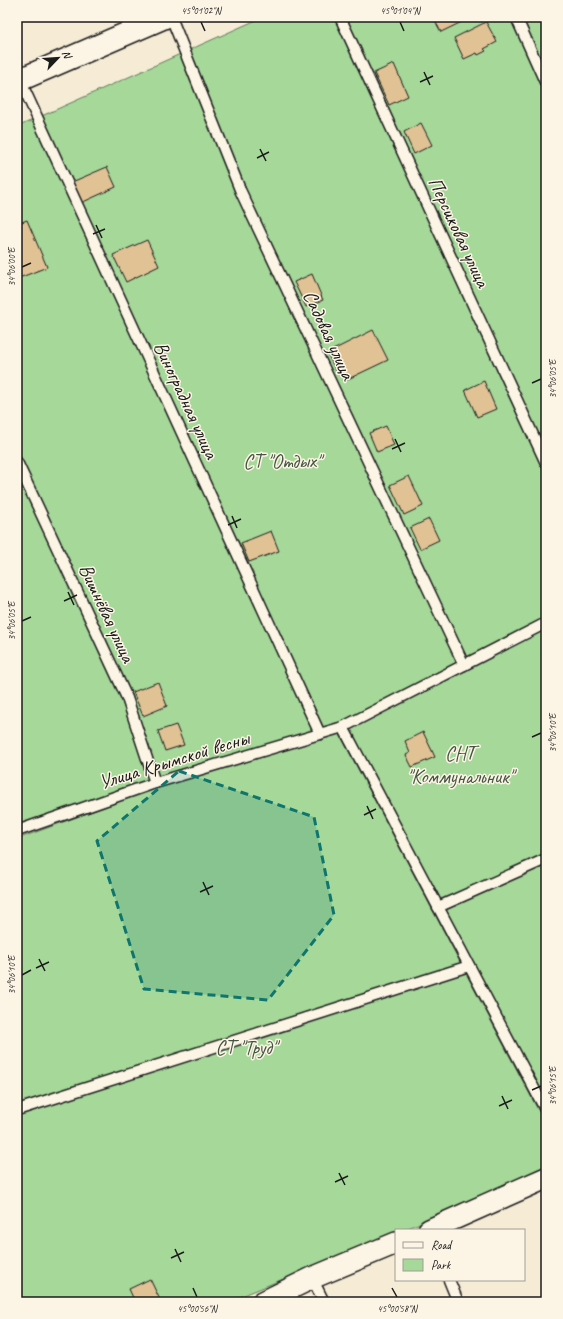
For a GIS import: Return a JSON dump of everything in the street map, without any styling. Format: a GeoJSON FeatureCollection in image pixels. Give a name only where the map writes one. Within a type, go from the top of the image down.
{"type":"FeatureCollection","features":[{"type":"Feature","properties":{"kind":"main road"},"geometry":{"type":"LineString","coordinates":[[18,81],[165,17]]}},
{"type":"Feature","properties":{"kind":"street"},"geometry":{"type":"LineString","coordinates":[[431,1229],[546,1178]]}},
{"type":"Feature","properties":{"kind":"street"},"geometry":{"type":"LineString","coordinates":[[263,1302],[312,1278],[395,1243]]}},
{"type":"Feature","properties":{"kind":"lane","name":"Садовая улица"},"geometry":{"type":"LineString","coordinates":[[171,17],[241,192],[464,665]]}},
{"type":"Feature","properties":{"kind":"lane","name":"Персиковая улица"},"geometry":{"type":"LineString","coordinates":[[340,17],[546,463]]}},
{"type":"Feature","properties":{"kind":"lane"},"geometry":{"type":"LineString","coordinates":[[516,17],[546,84]]}},
{"type":"Feature","properties":{"kind":"lane","name":"Виноградная улица"},"geometry":{"type":"LineString","coordinates":[[18,81],[320,734]]}},
{"type":"Feature","properties":{"kind":"lane","name":"Вишнёвая улица"},"geometry":{"type":"LineString","coordinates":[[17,462],[127,698],[155,783]]}},
{"type":"Feature","properties":{"kind":"lane","name":"Улица Крымской весны"},"geometry":{"type":"LineString","coordinates":[[17,831],[155,783],[343,727],[546,622]]}},
{"type":"Feature","properties":{"kind":"lane"},"geometry":{"type":"LineString","coordinates":[[343,727],[546,1111]]}},
{"type":"Feature","properties":{"kind":"lane"},"geometry":{"type":"LineString","coordinates":[[438,907],[546,859]]}},
{"type":"Feature","properties":{"kind":"lane"},"geometry":{"type":"LineString","coordinates":[[17,1110],[469,966]]}},
{"type":"Feature","properties":{"kind":"lane"},"geometry":{"type":"LineString","coordinates":[[312,1278],[324,1302]]}},
{"type":"Feature","properties":{"kind":"lane"},"geometry":{"type":"LineString","coordinates":[[449,1281],[458,1302]]}},
{"type":"Feature","properties":{"kind":"highlighted area"},"geometry":{"type":"Polygon","coordinates":[[[179,771],[314,817],[334,915],[268,1000],[144,989],[97,841],[179,771]]]}},
{"type":"Feature","properties":{"kind":"green space","name":"СТ \"Отдых\""},"geometry":{"type":"Polygon","coordinates":[[[263,17],[546,17],[546,1111],[343,727],[17,831],[17,127],[263,17]]]}},
{"type":"Feature","properties":{"kind":"green space","name":"СТ \"Труд\""},"geometry":{"type":"Polygon","coordinates":[[[339,733],[546,1125],[546,1171],[405,1229],[395,1229],[395,1233],[227,1302],[17,1302],[17,839],[156,788],[339,733]]]}},
{"type":"Feature","properties":{"kind":"building"},"geometry":{"type":"Polygon","coordinates":[[[433,17],[472,17],[441,32],[433,17]]]}},
{"type":"Feature","properties":{"kind":"building"},"geometry":{"type":"Polygon","coordinates":[[[486,22],[497,42],[484,49],[486,51],[464,59],[454,38],[486,22]]]}},
{"type":"Feature","properties":{"kind":"building"},"geometry":{"type":"Polygon","coordinates":[[[394,64],[408,96],[389,105],[374,73],[394,64]]]}},
{"type":"Feature","properties":{"kind":"building"},"geometry":{"type":"Polygon","coordinates":[[[421,123],[432,145],[414,154],[404,132],[421,123]]]}},
{"type":"Feature","properties":{"kind":"building"},"geometry":{"type":"Polygon","coordinates":[[[107,167],[116,187],[81,203],[72,182],[107,167]]]}},
{"type":"Feature","properties":{"kind":"building"},"geometry":{"type":"Polygon","coordinates":[[[27,220],[47,267],[19,278],[17,273],[17,224],[27,220]]]}},
{"type":"Feature","properties":{"kind":"building"},"geometry":{"type":"Polygon","coordinates":[[[147,240],[159,266],[126,282],[113,255],[147,240]]]}},
{"type":"Feature","properties":{"kind":"building"},"geometry":{"type":"Polygon","coordinates":[[[312,274],[323,300],[306,307],[294,282],[312,274]]]}},
{"type":"Feature","properties":{"kind":"building"},"geometry":{"type":"Polygon","coordinates":[[[373,330],[388,360],[346,380],[340,368],[336,371],[327,353],[373,330]]]}},
{"type":"Feature","properties":{"kind":"building"},"geometry":{"type":"Polygon","coordinates":[[[484,381],[496,409],[477,417],[465,390],[484,381]]]}},
{"type":"Feature","properties":{"kind":"building"},"geometry":{"type":"Polygon","coordinates":[[[386,426],[394,445],[377,452],[369,433],[386,426]]]}},
{"type":"Feature","properties":{"kind":"building"},"geometry":{"type":"Polygon","coordinates":[[[409,476],[423,506],[404,515],[390,485],[409,476]]]}},
{"type":"Feature","properties":{"kind":"building"},"geometry":{"type":"Polygon","coordinates":[[[429,519],[439,540],[420,549],[410,528],[429,519]]]}},
{"type":"Feature","properties":{"kind":"building"},"geometry":{"type":"Polygon","coordinates":[[[271,531],[279,551],[249,562],[241,543],[271,531]]]}},
{"type":"Feature","properties":{"kind":"building"},"geometry":{"type":"Polygon","coordinates":[[[158,682],[167,706],[143,716],[133,692],[158,682]]]}},
{"type":"Feature","properties":{"kind":"building"},"geometry":{"type":"Polygon","coordinates":[[[176,725],[184,745],[165,751],[158,731],[176,725]]]}},
{"type":"Feature","properties":{"kind":"building"},"geometry":{"type":"Polygon","coordinates":[[[423,732],[435,757],[412,767],[406,755],[410,753],[405,741],[423,732]]]}},
{"type":"Feature","properties":{"kind":"building"},"geometry":{"type":"Polygon","coordinates":[[[150,1279],[161,1302],[135,1302],[129,1289],[150,1279]]]}},
{"type":"Feature","properties":{"kind":"park label","name":"СНТ \"Коммунальник\""},"geometry":{"type":"Point","coordinates":[460,764]}}]}
